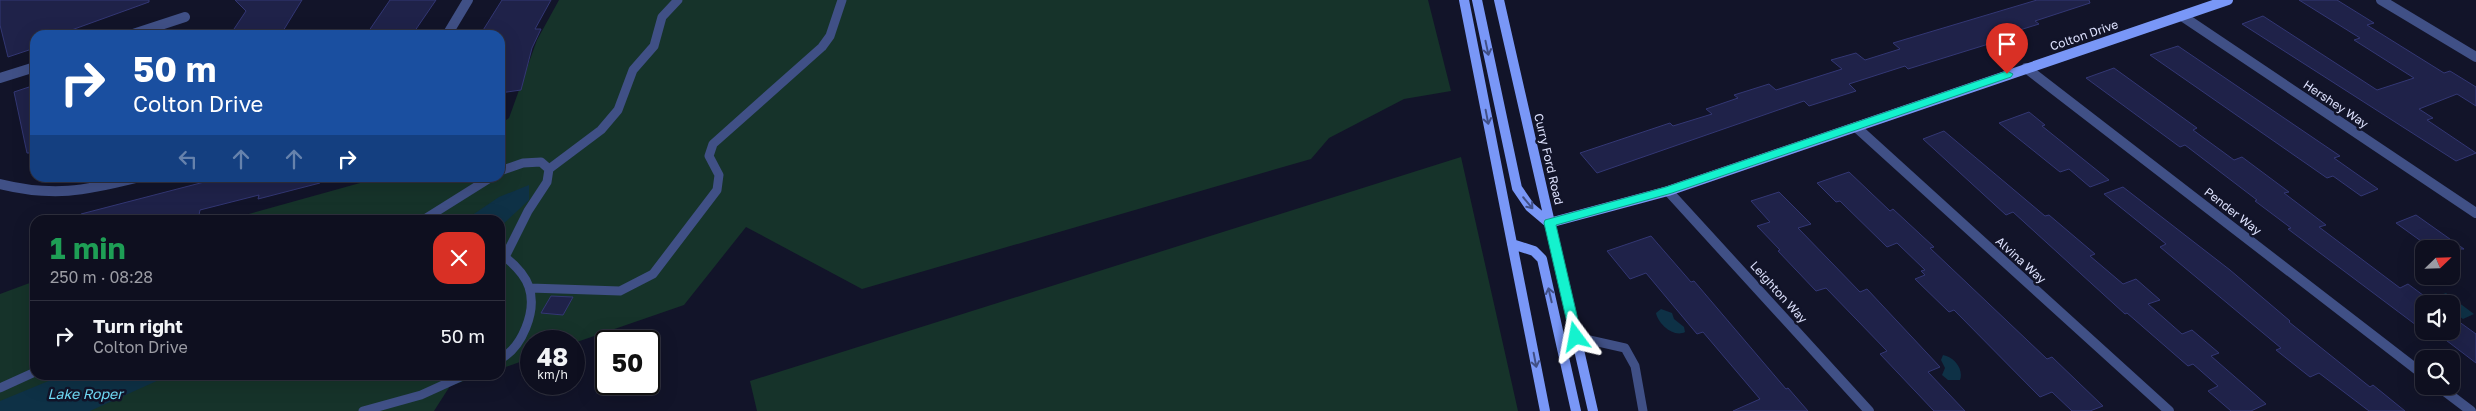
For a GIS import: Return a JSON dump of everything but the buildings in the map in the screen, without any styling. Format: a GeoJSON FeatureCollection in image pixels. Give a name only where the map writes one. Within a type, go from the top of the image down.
{"type":"FeatureCollection","features":[{"type":"Feature","properties":{"kind":"main road"},"geometry":{"type":"LineString","coordinates":[[1464,0],[1545,411]]}},
{"type":"Feature","properties":{"kind":"main road"},"geometry":{"type":"LineString","coordinates":[[1477,0],[1517,188],[1530,207],[1549,223]]}},
{"type":"Feature","properties":{"kind":"main road","name":"Curry Ford Road"},"geometry":{"type":"LineString","coordinates":[[1499,0],[1593,411]]}},
{"type":"Feature","properties":{"kind":"main road","name":"Colton Drive"},"geometry":{"type":"LineString","coordinates":[[1549,223],[1668,191],[2228,0]]}},
{"type":"Feature","properties":{"kind":"main road"},"geometry":{"type":"LineString","coordinates":[[1512,244],[1534,251],[1542,259],[1576,411]]}},
{"type":"Feature","properties":{"kind":"street"},"geometry":{"type":"LineString","coordinates":[[450,30],[468,0]]}},
{"type":"Feature","properties":{"kind":"street"},"geometry":{"type":"LineString","coordinates":[[2381,0],[2476,57]]}},
{"type":"Feature","properties":{"kind":"street","name":"Hershey Way"},"geometry":{"type":"LineString","coordinates":[[2182,16],[2476,214]]}},
{"type":"Feature","properties":{"kind":"street"},"geometry":{"type":"LineString","coordinates":[[145,30],[185,17]]}},
{"type":"Feature","properties":{"kind":"street","name":"Pender Way"},"geometry":{"type":"LineString","coordinates":[[2026,68],[2415,368]]}},
{"type":"Feature","properties":{"kind":"street"},"geometry":{"type":"LineString","coordinates":[[0,78],[30,69]]}},
{"type":"Feature","properties":{"kind":"street","name":"Alvina Way"},"geometry":{"type":"LineString","coordinates":[[1856,127],[2169,411]]}},
{"type":"Feature","properties":{"kind":"street"},"geometry":{"type":"LineString","coordinates":[[0,184],[52,195],[88,191],[121,182]]}},
{"type":"Feature","properties":{"kind":"street","name":"Leighton Way"},"geometry":{"type":"LineString","coordinates":[[1668,191],[1869,411]]}},
{"type":"Feature","properties":{"kind":"street"},"geometry":{"type":"LineString","coordinates":[[2450,395],[2470,411]]}},
{"type":"Feature","properties":{"kind":"lane"},"geometry":{"type":"LineString","coordinates":[[505,356],[510,354],[524,331],[530,314],[530,288],[520,269],[505,256],[528,211],[547,182],[549,169],[601,130],[618,110],[632,70],[654,46],[662,17],[678,0]]}},
{"type":"Feature","properties":{"kind":"lane"},"geometry":{"type":"LineString","coordinates":[[530,288],[620,291],[653,274],[714,196],[719,185],[720,174],[709,156],[713,144],[822,47],[830,36],[842,0]]}},
{"type":"Feature","properties":{"kind":"lane"},"geometry":{"type":"LineString","coordinates":[[505,169],[524,163],[541,162],[549,169]]}},
{"type":"Feature","properties":{"kind":"lane"},"geometry":{"type":"LineString","coordinates":[[431,215],[484,182]]}},
{"type":"Feature","properties":{"kind":"lane"},"geometry":{"type":"LineString","coordinates":[[1576,337],[1625,348],[1635,366],[1643,411]]}},
{"type":"Feature","properties":{"kind":"lane"},"geometry":{"type":"LineString","coordinates":[[0,388],[30,374]]}},
{"type":"Feature","properties":{"kind":"lane"},"geometry":{"type":"LineString","coordinates":[[363,411],[421,395],[455,380]]}},
{"type":"Feature","properties":{"kind":"green space"},"geometry":{"type":"Polygon","coordinates":[[[559,0],[1428,0],[1451,91],[1404,99],[1329,138],[1311,159],[862,289],[746,227],[684,305],[612,330],[595,330],[595,336],[585,339],[585,330],[520,330],[520,362],[505,367],[505,215],[245,215],[364,182],[505,182],[505,121],[509,118],[537,40],[559,0]]]}},
{"type":"Feature","properties":{"kind":"green space"},"geometry":{"type":"Polygon","coordinates":[[[1461,157],[1518,411],[757,411],[750,381],[1461,157]]]}},
{"type":"Feature","properties":{"kind":"green space"},"geometry":{"type":"Polygon","coordinates":[[[30,283],[30,380],[467,380],[450,386],[434,411],[0,411],[0,294],[30,283]]]}},
{"type":"Feature","properties":{"kind":"water"},"geometry":{"type":"Polygon","coordinates":[[[529,185],[529,200],[505,222],[505,215],[472,215],[499,197],[529,185]]]}},
{"type":"Feature","properties":{"kind":"water"},"geometry":{"type":"Polygon","coordinates":[[[2460,304],[2474,314],[2463,319],[2460,317],[2460,304]]]}},
{"type":"Feature","properties":{"kind":"water"},"geometry":{"type":"Polygon","coordinates":[[[1661,309],[1672,313],[1674,319],[1684,327],[1685,332],[1676,333],[1667,329],[1657,317],[1656,313],[1661,309]]]}},
{"type":"Feature","properties":{"kind":"water"},"geometry":{"type":"Polygon","coordinates":[[[1943,355],[1951,358],[1957,364],[1961,372],[1960,380],[1948,380],[1942,375],[1945,368],[1941,360],[1943,355]]]}},
{"type":"Feature","properties":{"kind":"water","name":"Lake Roper"},"geometry":{"type":"Polygon","coordinates":[[[51,380],[159,380],[90,411],[0,411],[0,401],[51,380]]]}},
{"type":"Feature","properties":{"kind":"route"},"geometry":{"type":"LineString","coordinates":[[1576,337],[1549,223],[1668,191],[2007,74]]}}]}
